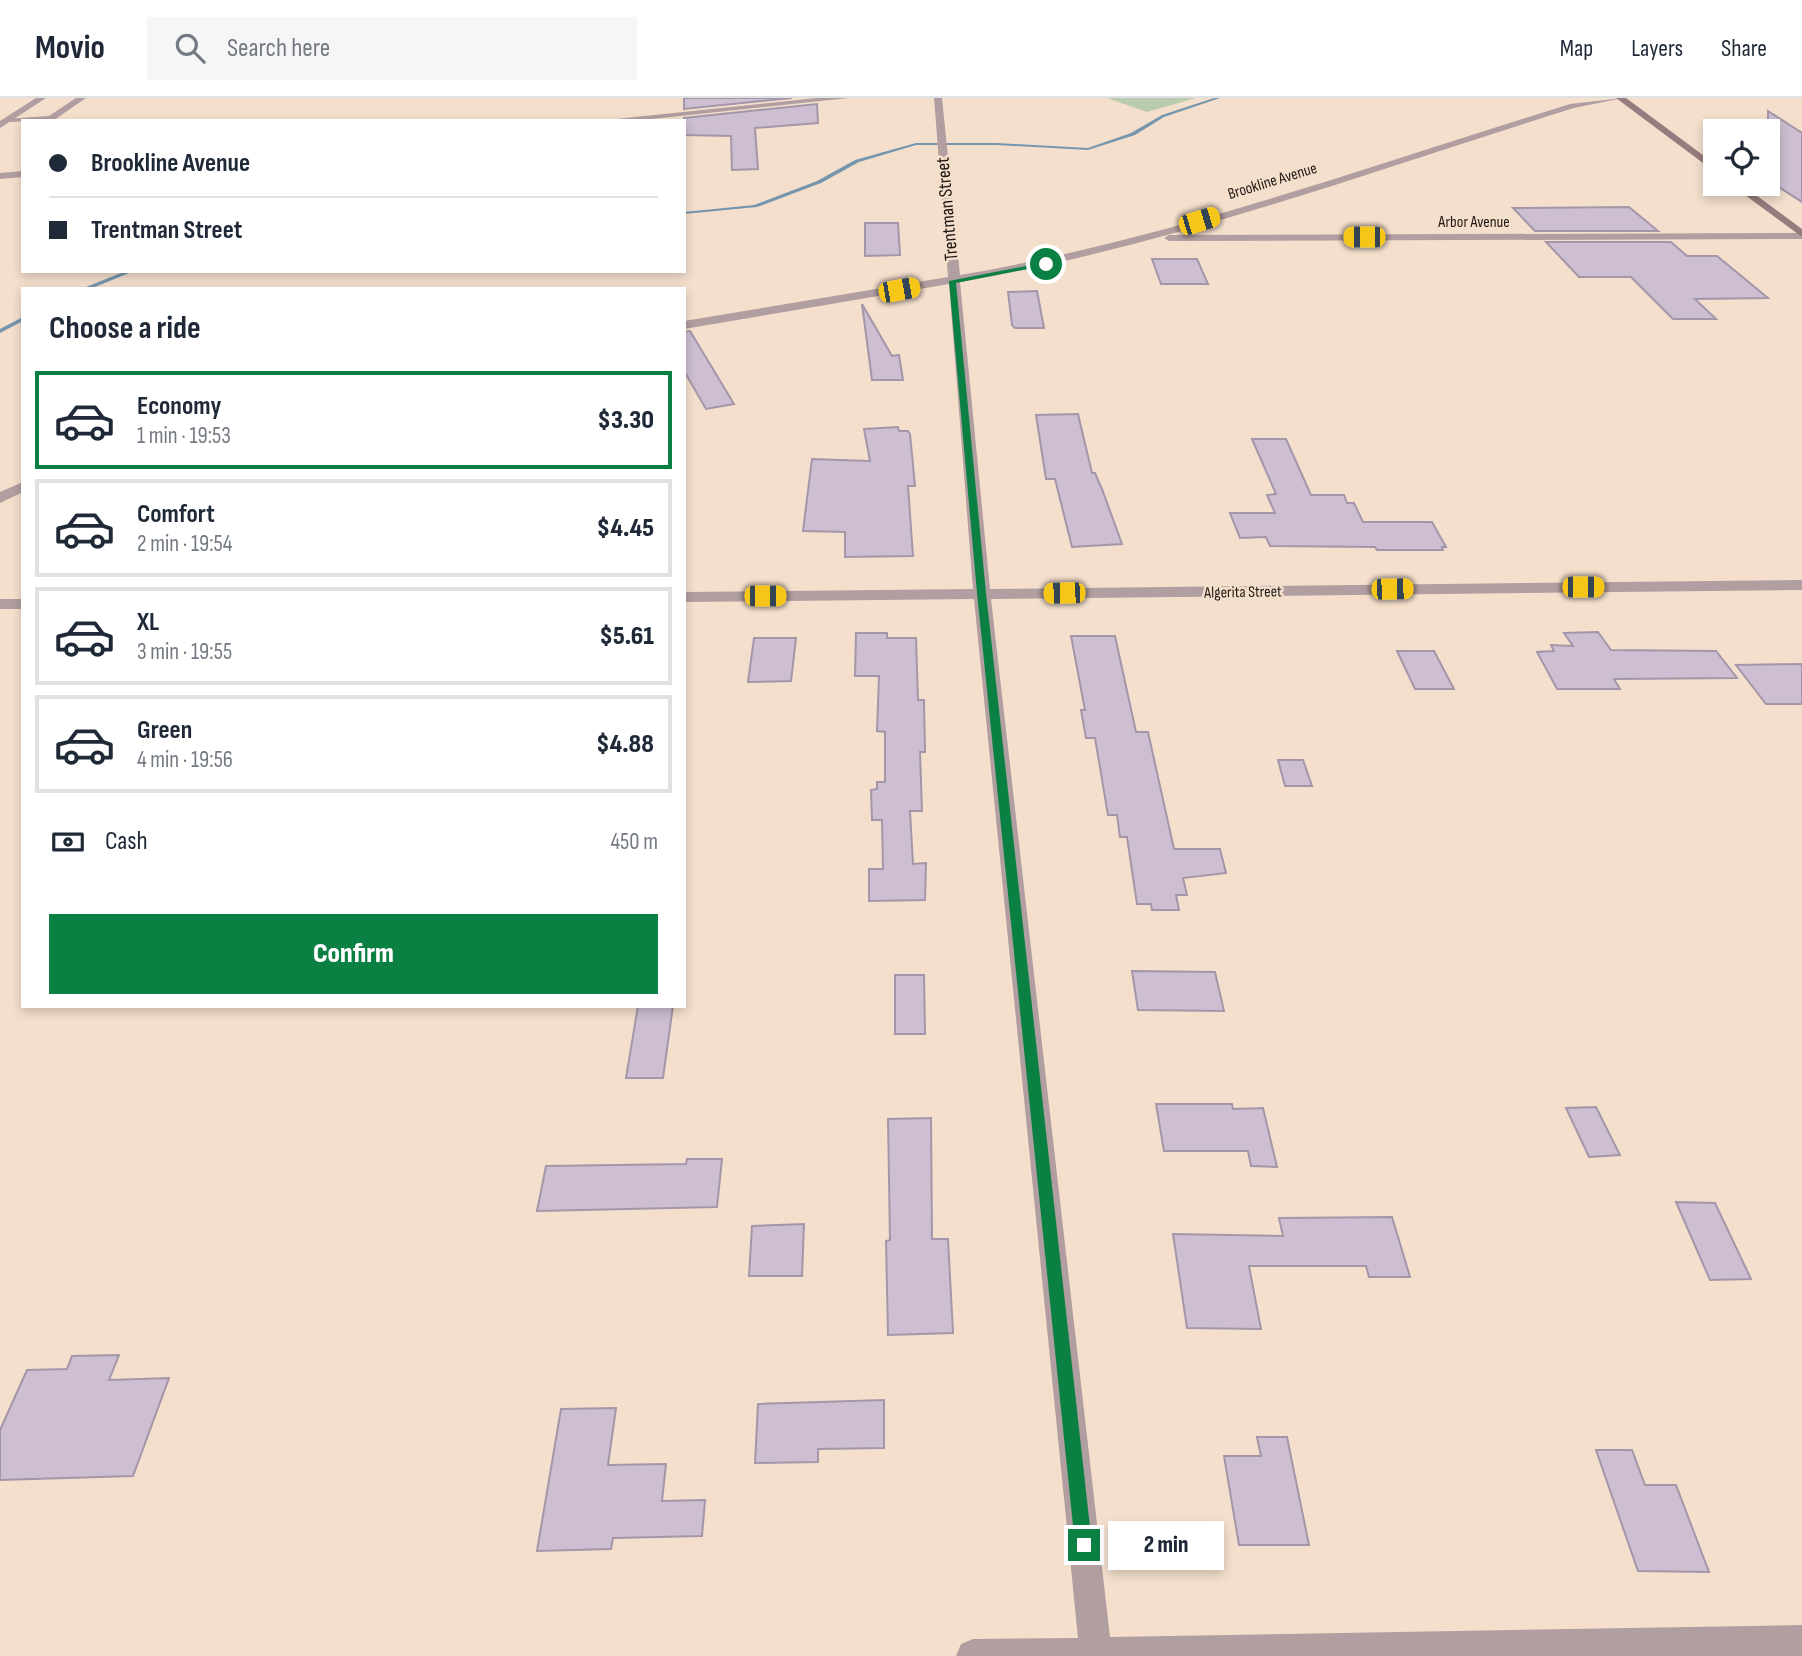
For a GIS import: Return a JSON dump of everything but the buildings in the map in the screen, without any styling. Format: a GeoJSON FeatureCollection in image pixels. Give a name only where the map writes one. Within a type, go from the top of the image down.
{"type":"FeatureCollection","features":[{"type":"Feature","properties":{"kind":"main road"},"geometry":{"type":"LineString","coordinates":[[1620,98],[1703,160]]}},
{"type":"Feature","properties":{"kind":"main road"},"geometry":{"type":"LineString","coordinates":[[1751,196],[1802,235]]}},
{"type":"Feature","properties":{"kind":"street"},"geometry":{"type":"LineString","coordinates":[[0,125],[42,98]]}},
{"type":"Feature","properties":{"kind":"street"},"geometry":{"type":"LineString","coordinates":[[622,119],[845,98]]}},
{"type":"Feature","properties":{"kind":"street","name":"Trentman Street"},"geometry":{"type":"LineString","coordinates":[[938,98],[952,281],[982,593],[1096,1655]]}},
{"type":"Feature","properties":{"kind":"street","name":"Brookline Avenue"},"geometry":{"type":"LineString","coordinates":[[686,325],[1046,264],[1146,238],[1573,106],[1620,98]]}},
{"type":"Feature","properties":{"kind":"street"},"geometry":{"type":"LineString","coordinates":[[0,177],[21,174]]}},
{"type":"Feature","properties":{"kind":"street","name":"Arbor Avenue"},"geometry":{"type":"LineString","coordinates":[[1146,238],[1802,235]]}},
{"type":"Feature","properties":{"kind":"street"},"geometry":{"type":"LineString","coordinates":[[0,498],[21,487]]}},
{"type":"Feature","properties":{"kind":"street","name":"Algerita Street"},"geometry":{"type":"LineString","coordinates":[[686,597],[1802,585]]}},
{"type":"Feature","properties":{"kind":"street"},"geometry":{"type":"LineString","coordinates":[[0,604],[21,604]]}},
{"type":"Feature","properties":{"kind":"street"},"geometry":{"type":"LineString","coordinates":[[973,1656],[1802,1642]]}},
{"type":"Feature","properties":{"kind":"lane"},"geometry":{"type":"LineString","coordinates":[[10,119],[51,118],[82,98]]}},
{"type":"Feature","properties":{"kind":"green space"},"geometry":{"type":"Polygon","coordinates":[[[1107,98],[1196,98],[1147,112],[1107,98]]]}},
{"type":"Feature","properties":{"kind":"waterway"},"geometry":{"type":"LineString","coordinates":[[686,213],[755,206],[819,182],[857,161],[916,144],[997,144],[1088,149],[1133,134],[1163,116],[1218,98]]}},
{"type":"Feature","properties":{"kind":"waterway"},"geometry":{"type":"LineString","coordinates":[[89,287],[127,273]]}},
{"type":"Feature","properties":{"kind":"waterway"},"geometry":{"type":"LineString","coordinates":[[0,331],[21,320]]}},
{"type":"Feature","properties":{"kind":"route"},"geometry":{"type":"LineString","coordinates":[[1046,264],[952,281],[982,593],[1084,1545]]}}]}
